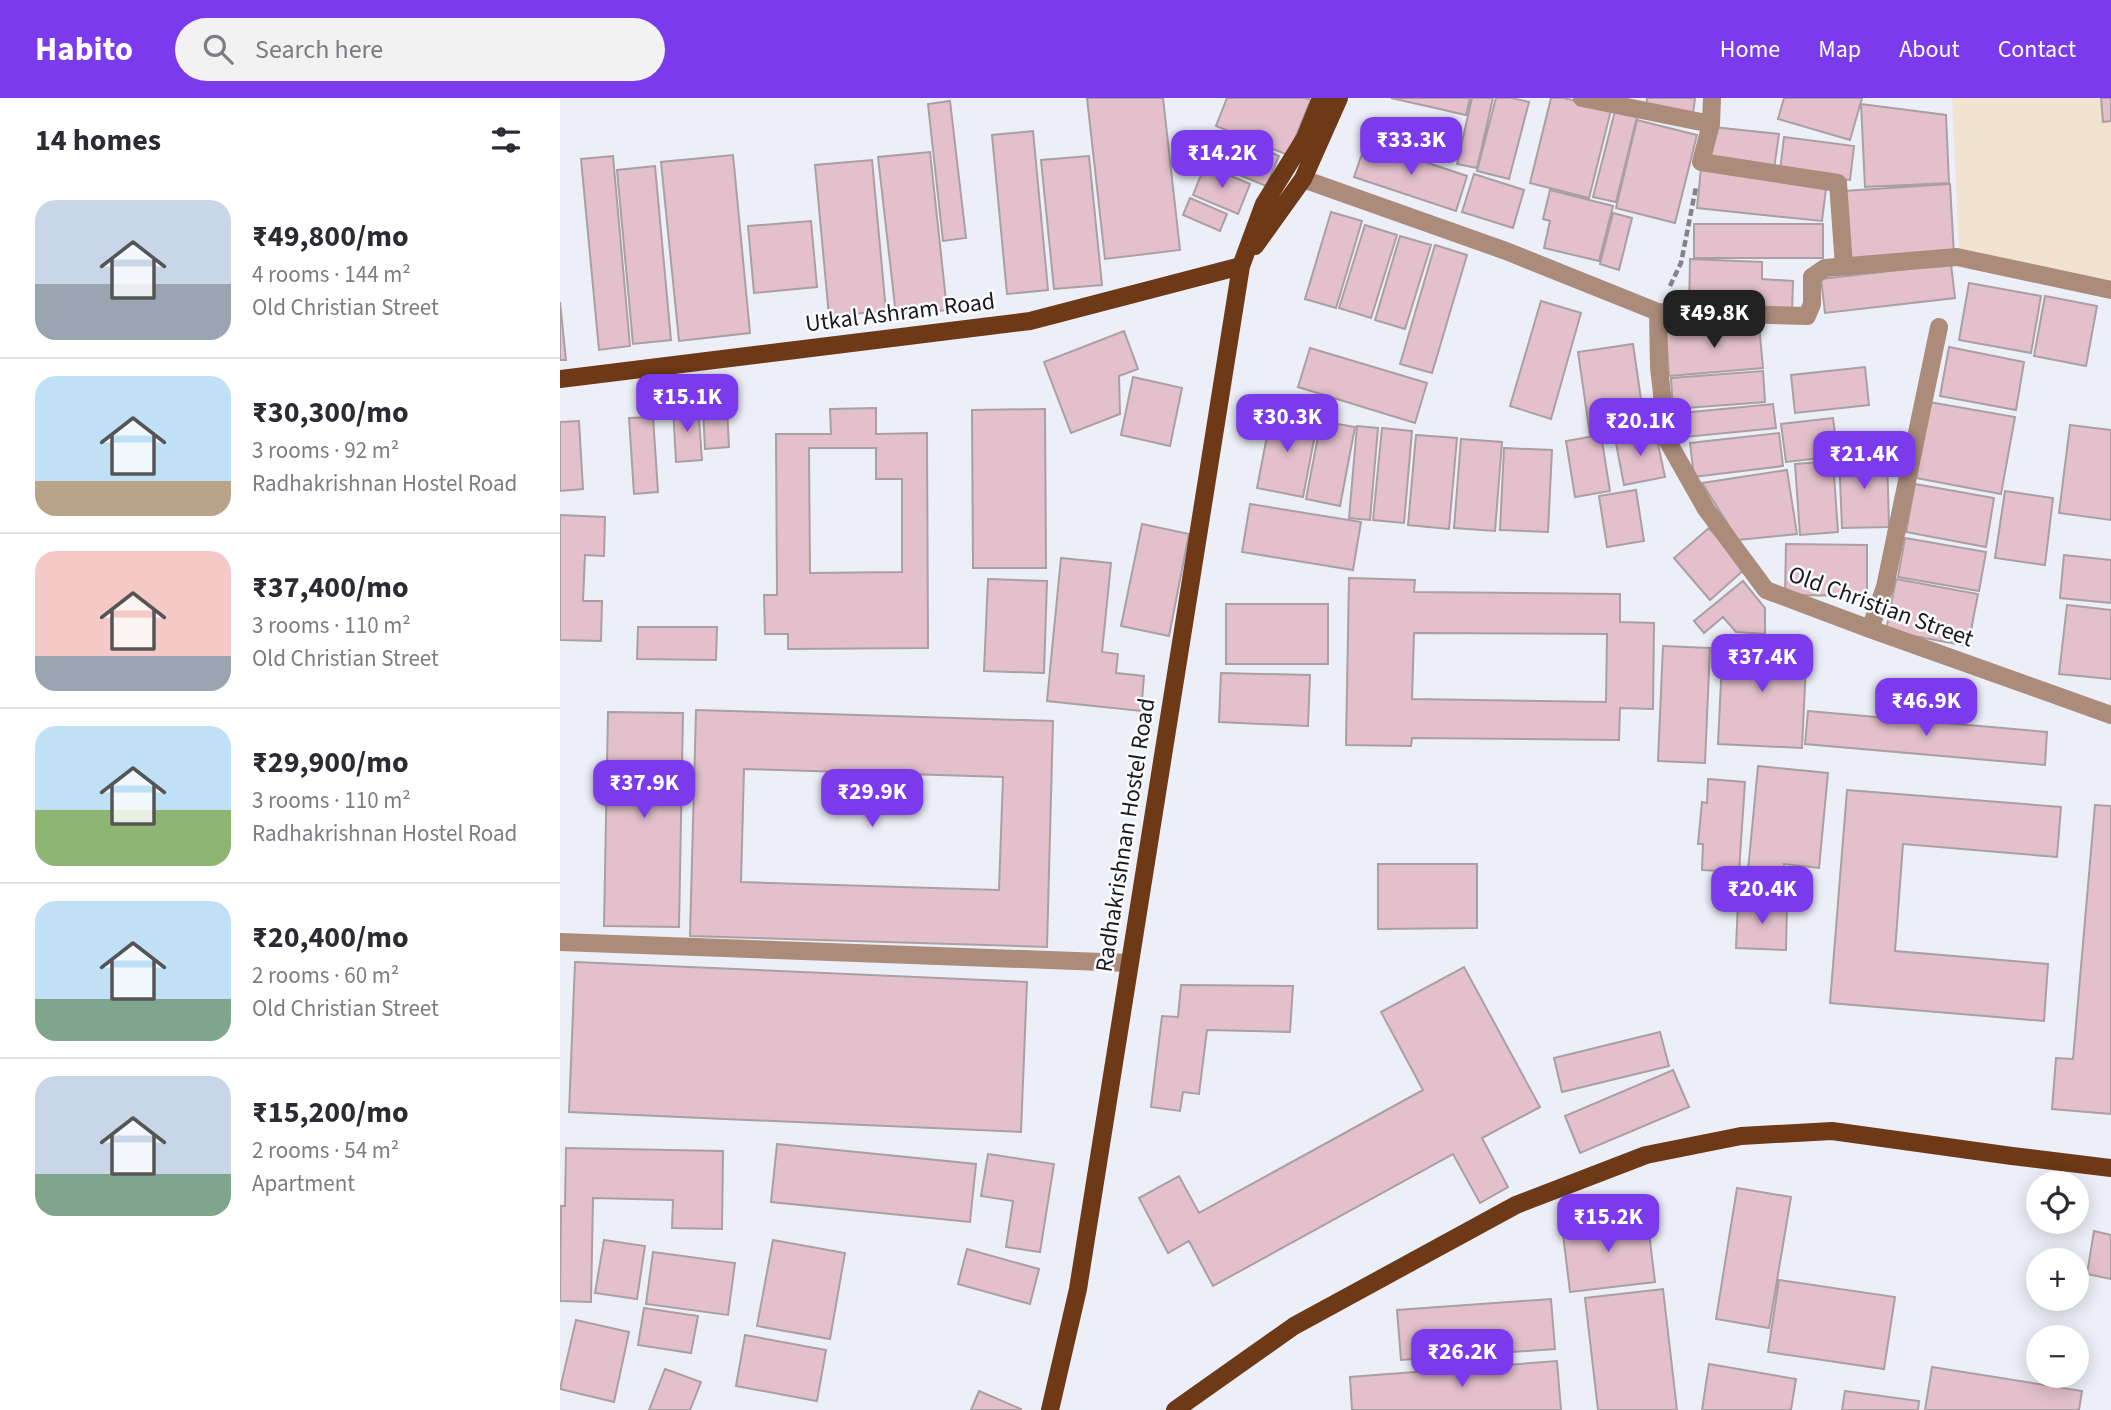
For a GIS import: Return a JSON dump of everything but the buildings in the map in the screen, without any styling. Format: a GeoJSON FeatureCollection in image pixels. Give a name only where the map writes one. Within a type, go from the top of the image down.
{"type":"FeatureCollection","features":[{"type":"Feature","properties":{"kind":"main road","name":"Radhakrishnan Hostel Road"},"geometry":{"type":"LineString","coordinates":[[1050,1410],[1078,1289],[1241,266],[1264,204],[1305,138],[1321,98]]}},
{"type":"Feature","properties":{"kind":"main road"},"geometry":{"type":"LineString","coordinates":[[1241,266],[1303,179],[1339,98]]}},
{"type":"Feature","properties":{"kind":"main road","name":"Utkal Ashram Road"},"geometry":{"type":"LineString","coordinates":[[560,379],[1030,321],[1241,266]]}},
{"type":"Feature","properties":{"kind":"main road"},"geometry":{"type":"LineString","coordinates":[[1175,1410],[1294,1326],[1516,1205],[1646,1155],[1741,1136],[1832,1131],[2012,1157],[2111,1168]]}},
{"type":"Feature","properties":{"kind":"street"},"geometry":{"type":"LineString","coordinates":[[1582,98],[1711,124]]}},
{"type":"Feature","properties":{"kind":"street"},"geometry":{"type":"LineString","coordinates":[[1712,98],[1711,124],[1701,162],[1838,183],[1844,266]]}},
{"type":"Feature","properties":{"kind":"street"},"geometry":{"type":"LineString","coordinates":[[1303,179],[1506,251],[1658,312],[1807,316],[1812,304],[1812,277],[1825,268],[1957,257],[2111,290]]}},
{"type":"Feature","properties":{"kind":"street","name":"Old Christian Street"},"geometry":{"type":"LineString","coordinates":[[1658,312],[1659,367],[1667,440],[1706,509],[1766,590],[2111,715]]}},
{"type":"Feature","properties":{"kind":"street"},"geometry":{"type":"LineString","coordinates":[[1870,629],[1885,587],[1940,327]]}},
{"type":"Feature","properties":{"kind":"street"},"geometry":{"type":"LineString","coordinates":[[560,942],[1129,963]]}},
{"type":"Feature","properties":{"kind":"path"},"geometry":{"type":"LineString","coordinates":[[1658,312],[1681,263],[1701,162]]}},
{"type":"Feature","properties":{"kind":"shaded area"},"geometry":{"type":"Polygon","coordinates":[[[1952,98],[2111,98],[2111,282],[1959,250],[1952,98]]]}}]}
